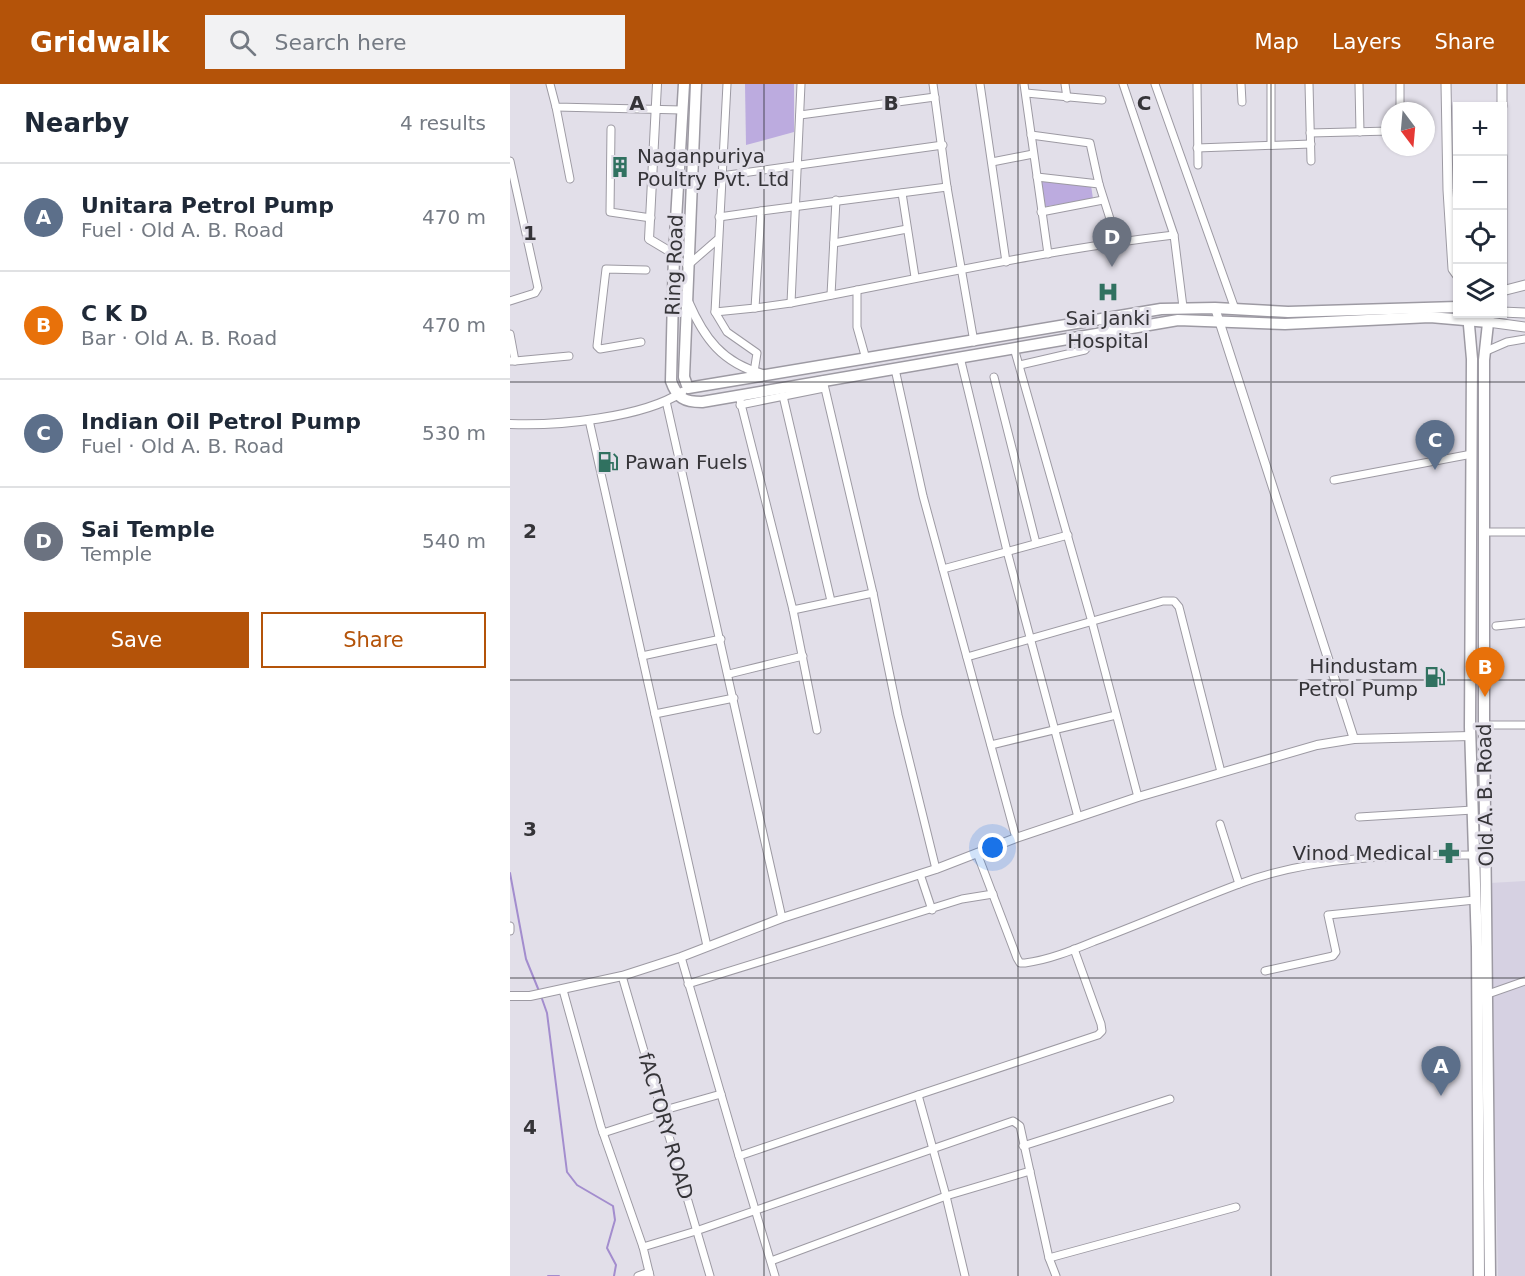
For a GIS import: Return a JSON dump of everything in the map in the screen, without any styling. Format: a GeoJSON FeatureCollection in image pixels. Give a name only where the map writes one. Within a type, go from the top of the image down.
{"type":"FeatureCollection","features":[{"type":"Feature","properties":{"kind":"main road","name":"Ring Road"},"geometry":{"type":"LineString","coordinates":[[676,395],[671,381],[674,254],[684,84]]}},
{"type":"Feature","properties":{"kind":"main road","name":"Ring Road"},"geometry":{"type":"LineString","coordinates":[[688,388],[684,377],[686,295],[696,84]]}},
{"type":"Feature","properties":{"kind":"main road"},"geometry":{"type":"LineString","coordinates":[[1446,84],[1448,190],[1453,269]]}},
{"type":"Feature","properties":{"kind":"main road"},"geometry":{"type":"LineString","coordinates":[[1502,84],[1502,102]]}},
{"type":"Feature","properties":{"kind":"main road"},"geometry":{"type":"LineString","coordinates":[[1503,210],[1503,264]]}},
{"type":"Feature","properties":{"kind":"main road"},"geometry":{"type":"LineString","coordinates":[[1507,290],[1525,285]]}},
{"type":"Feature","properties":{"kind":"main road"},"geometry":{"type":"LineString","coordinates":[[688,388],[1183,308],[1288,312],[1453,307]]}},
{"type":"Feature","properties":{"kind":"main road"},"geometry":{"type":"LineString","coordinates":[[1507,312],[1525,313]]}},
{"type":"Feature","properties":{"kind":"main road"},"geometry":{"type":"LineString","coordinates":[[676,395],[688,402],[739,400],[960,357],[1178,320],[1285,324],[1453,316]]}},
{"type":"Feature","properties":{"kind":"main road","name":"Old A. B. Road"},"geometry":{"type":"LineString","coordinates":[[1468,318],[1472,359],[1470,736],[1475,900],[1479,1276]]}},
{"type":"Feature","properties":{"kind":"main road"},"geometry":{"type":"LineString","coordinates":[[1488,318],[1525,327]]}},
{"type":"Feature","properties":{"kind":"main road","name":"Old A. B. Road"},"geometry":{"type":"LineString","coordinates":[[1488,318],[1484,352],[1484,725],[1490,1276]]}},
{"type":"Feature","properties":{"kind":"street"},"geometry":{"type":"LineString","coordinates":[[550,84],[570,179]]}},
{"type":"Feature","properties":{"kind":"street"},"geometry":{"type":"LineString","coordinates":[[657,84],[649,239],[674,254]]}},
{"type":"Feature","properties":{"kind":"street"},"geometry":{"type":"LineString","coordinates":[[727,84],[717,240],[716,312],[727,332],[757,353],[754,372]]}},
{"type":"Feature","properties":{"kind":"street"},"geometry":{"type":"LineString","coordinates":[[791,303],[801,84]]}},
{"type":"Feature","properties":{"kind":"street"},"geometry":{"type":"LineString","coordinates":[[933,84],[960,269],[974,342]]}},
{"type":"Feature","properties":{"kind":"street"},"geometry":{"type":"LineString","coordinates":[[980,84],[1006,262]]}},
{"type":"Feature","properties":{"kind":"street"},"geometry":{"type":"LineString","coordinates":[[1024,84],[1048,254]]}},
{"type":"Feature","properties":{"kind":"street"},"geometry":{"type":"LineString","coordinates":[[1065,84],[1067,98]]}},
{"type":"Feature","properties":{"kind":"street"},"geometry":{"type":"LineString","coordinates":[[1123,84],[1174,235],[1183,308]]}},
{"type":"Feature","properties":{"kind":"street"},"geometry":{"type":"LineString","coordinates":[[1155,84],[1235,309]]}},
{"type":"Feature","properties":{"kind":"street"},"geometry":{"type":"LineString","coordinates":[[1197,84],[1198,165]]}},
{"type":"Feature","properties":{"kind":"street"},"geometry":{"type":"LineString","coordinates":[[1241,84],[1242,102]]}},
{"type":"Feature","properties":{"kind":"street"},"geometry":{"type":"LineString","coordinates":[[1271,84],[1271,145]]}},
{"type":"Feature","properties":{"kind":"street"},"geometry":{"type":"LineString","coordinates":[[1310,84],[1311,161]]}},
{"type":"Feature","properties":{"kind":"street"},"geometry":{"type":"LineString","coordinates":[[1359,84],[1360,132]]}},
{"type":"Feature","properties":{"kind":"street"},"geometry":{"type":"LineString","coordinates":[[1400,84],[1400,102]]}},
{"type":"Feature","properties":{"kind":"street"},"geometry":{"type":"LineString","coordinates":[[1026,93],[1102,100]]}},
{"type":"Feature","properties":{"kind":"street"},"geometry":{"type":"LineString","coordinates":[[800,115],[935,97]]}},
{"type":"Feature","properties":{"kind":"street"},"geometry":{"type":"LineString","coordinates":[[556,107],[682,110]]}},
{"type":"Feature","properties":{"kind":"street"},"geometry":{"type":"LineString","coordinates":[[611,129],[610,212],[651,218]]}},
{"type":"Feature","properties":{"kind":"street"},"geometry":{"type":"LineString","coordinates":[[1311,133],[1381,131]]}},
{"type":"Feature","properties":{"kind":"street"},"geometry":{"type":"LineString","coordinates":[[1031,135],[1090,143],[1103,200],[1117,242]]}},
{"type":"Feature","properties":{"kind":"street"},"geometry":{"type":"LineString","coordinates":[[1197,148],[1311,144]]}},
{"type":"Feature","properties":{"kind":"street"},"geometry":{"type":"LineString","coordinates":[[721,176],[943,145]]}},
{"type":"Feature","properties":{"kind":"street"},"geometry":{"type":"LineString","coordinates":[[992,162],[1033,154]]}},
{"type":"Feature","properties":{"kind":"street"},"geometry":{"type":"LineString","coordinates":[[510,164],[538,288],[535,293],[510,302]]}},
{"type":"Feature","properties":{"kind":"street"},"geometry":{"type":"LineString","coordinates":[[1037,177],[1099,184]]}},
{"type":"Feature","properties":{"kind":"street"},"geometry":{"type":"LineString","coordinates":[[719,217],[796,205],[947,187]]}},
{"type":"Feature","properties":{"kind":"street"},"geometry":{"type":"LineString","coordinates":[[902,193],[915,277]]}},
{"type":"Feature","properties":{"kind":"street"},"geometry":{"type":"LineString","coordinates":[[831,296],[836,200]]}},
{"type":"Feature","properties":{"kind":"street"},"geometry":{"type":"LineString","coordinates":[[1041,212],[1103,200]]}},
{"type":"Feature","properties":{"kind":"street"},"geometry":{"type":"LineString","coordinates":[[755,308],[761,211]]}},
{"type":"Feature","properties":{"kind":"street"},"geometry":{"type":"LineString","coordinates":[[834,243],[907,229]]}},
{"type":"Feature","properties":{"kind":"street"},"geometry":{"type":"LineString","coordinates":[[716,312],[791,303],[960,269],[1117,242],[1174,235]]}},
{"type":"Feature","properties":{"kind":"street"},"geometry":{"type":"LineString","coordinates":[[687,266],[717,240]]}},
{"type":"Feature","properties":{"kind":"street"},"geometry":{"type":"LineString","coordinates":[[641,342],[600,349],[597,346],[606,269],[646,270]]}},
{"type":"Feature","properties":{"kind":"street"},"geometry":{"type":"LineString","coordinates":[[857,291],[857,327],[866,359]]}},
{"type":"Feature","properties":{"kind":"street"},"geometry":{"type":"LineString","coordinates":[[686,295],[706,338],[719,352],[731,362],[766,375]]}},
{"type":"Feature","properties":{"kind":"street"},"geometry":{"type":"LineString","coordinates":[[1215,308],[1354,739]]}},
{"type":"Feature","properties":{"kind":"street"},"geometry":{"type":"LineString","coordinates":[[510,333],[513,361],[568,356]]}},
{"type":"Feature","properties":{"kind":"street"},"geometry":{"type":"LineString","coordinates":[[1020,365],[1085,350],[1089,345],[1087,335]]}},
{"type":"Feature","properties":{"kind":"street"},"geometry":{"type":"LineString","coordinates":[[1484,352],[1508,342],[1525,339]]}},
{"type":"Feature","properties":{"kind":"street"},"geometry":{"type":"LineString","coordinates":[[1014,348],[1068,535],[1138,797]]}},
{"type":"Feature","properties":{"kind":"street"},"geometry":{"type":"LineString","coordinates":[[960,357],[1007,551],[1078,817]]}},
{"type":"Feature","properties":{"kind":"street"},"geometry":{"type":"LineString","coordinates":[[895,369],[923,496],[1016,838]]}},
{"type":"Feature","properties":{"kind":"street"},"geometry":{"type":"LineString","coordinates":[[994,378],[1036,543]]}},
{"type":"Feature","properties":{"kind":"street"},"geometry":{"type":"LineString","coordinates":[[817,730],[793,610],[739,400],[783,396],[823,384],[873,593],[898,715],[936,869]]}},
{"type":"Feature","properties":{"kind":"street"},"geometry":{"type":"LineString","coordinates":[[510,424],[536,425],[589,420],[666,401],[688,388]]}},
{"type":"Feature","properties":{"kind":"street"},"geometry":{"type":"LineString","coordinates":[[783,396],[831,601]]}},
{"type":"Feature","properties":{"kind":"street"},"geometry":{"type":"LineString","coordinates":[[666,401],[782,918]]}},
{"type":"Feature","properties":{"kind":"street"},"geometry":{"type":"LineString","coordinates":[[589,420],[707,946]]}},
{"type":"Feature","properties":{"kind":"street"},"geometry":{"type":"LineString","coordinates":[[1334,480],[1472,454]]}},
{"type":"Feature","properties":{"kind":"street"},"geometry":{"type":"LineString","coordinates":[[1484,531],[1525,532]]}},
{"type":"Feature","properties":{"kind":"street"},"geometry":{"type":"LineString","coordinates":[[943,569],[1068,535]]}},
{"type":"Feature","properties":{"kind":"street"},"geometry":{"type":"LineString","coordinates":[[793,610],[873,593]]}},
{"type":"Feature","properties":{"kind":"street"},"geometry":{"type":"LineString","coordinates":[[967,657],[1163,601],[1174,601],[1179,607],[1221,772]]}},
{"type":"Feature","properties":{"kind":"street"},"geometry":{"type":"LineString","coordinates":[[1496,626],[1525,623]]}},
{"type":"Feature","properties":{"kind":"street"},"geometry":{"type":"LineString","coordinates":[[642,656],[721,639]]}},
{"type":"Feature","properties":{"kind":"street"},"geometry":{"type":"LineString","coordinates":[[729,674],[802,656]]}},
{"type":"Feature","properties":{"kind":"street"},"geometry":{"type":"LineString","coordinates":[[655,714],[734,698]]}},
{"type":"Feature","properties":{"kind":"street"},"geometry":{"type":"LineString","coordinates":[[991,745],[1116,715]]}},
{"type":"Feature","properties":{"kind":"street"},"geometry":{"type":"LineString","coordinates":[[1484,725],[1525,725]]}},
{"type":"Feature","properties":{"kind":"street"},"geometry":{"type":"LineString","coordinates":[[510,996],[530,996],[622,976],[681,957],[782,918],[936,869],[1016,838],[1138,797],[1317,745],[1354,739],[1470,736]]}},
{"type":"Feature","properties":{"kind":"street"},"geometry":{"type":"LineString","coordinates":[[1359,817],[1473,810]]}},
{"type":"Feature","properties":{"kind":"street"},"geometry":{"type":"LineString","coordinates":[[1220,824],[1239,884]]}},
{"type":"Feature","properties":{"kind":"street"},"geometry":{"type":"LineString","coordinates":[[977,854],[1020,963],[1033,962],[1074,949],[1174,912],[1239,884],[1304,866],[1418,855],[1474,855]]}},
{"type":"Feature","properties":{"kind":"street"},"geometry":{"type":"LineString","coordinates":[[920,873],[932,910]]}},
{"type":"Feature","properties":{"kind":"street"},"geometry":{"type":"LineString","coordinates":[[688,984],[962,900],[993,894]]}},
{"type":"Feature","properties":{"kind":"street"},"geometry":{"type":"LineString","coordinates":[[1265,971],[1333,956],[1336,952],[1328,915],[1475,900]]}},
{"type":"Feature","properties":{"kind":"street"},"geometry":{"type":"LineString","coordinates":[[510,926],[510,931]]}},
{"type":"Feature","properties":{"kind":"street"},"geometry":{"type":"LineString","coordinates":[[740,1156],[1098,1035],[1102,1031],[1101,1024],[1074,949]]}},
{"type":"Feature","properties":{"kind":"street"},"geometry":{"type":"LineString","coordinates":[[681,957],[775,1276]]}},
{"type":"Feature","properties":{"kind":"street","name":"fACTORY ROAD"},"geometry":{"type":"LineString","coordinates":[[622,976],[710,1276]]}},
{"type":"Feature","properties":{"kind":"street"},"geometry":{"type":"LineString","coordinates":[[1488,994],[1525,981]]}},
{"type":"Feature","properties":{"kind":"street"},"geometry":{"type":"LineString","coordinates":[[563,990],[603,1133],[643,1247],[649,1274],[638,1276]]}},
{"type":"Feature","properties":{"kind":"street"},"geometry":{"type":"LineString","coordinates":[[603,1133],[721,1094]]}},
{"type":"Feature","properties":{"kind":"street"},"geometry":{"type":"LineString","coordinates":[[918,1095],[965,1276]]}},
{"type":"Feature","properties":{"kind":"street"},"geometry":{"type":"LineString","coordinates":[[1023,1146],[1170,1100]]}},
{"type":"Feature","properties":{"kind":"street"},"geometry":{"type":"LineString","coordinates":[[643,1247],[696,1231],[1013,1121],[1020,1126],[1049,1258],[1056,1276]]}},
{"type":"Feature","properties":{"kind":"street"},"geometry":{"type":"LineString","coordinates":[[771,1261],[946,1196],[1030,1171]]}},
{"type":"Feature","properties":{"kind":"street"},"geometry":{"type":"LineString","coordinates":[[1049,1258],[1236,1207]]}},
{"type":"Feature","properties":{"kind":"shaded area"},"geometry":{"type":"Polygon","coordinates":[[[745,84],[794,84],[794,132],[746,145],[745,84]]]}},
{"type":"Feature","properties":{"kind":"shaded area"},"geometry":{"type":"Polygon","coordinates":[[[1040,180],[1091,185],[1093,199],[1042,207],[1040,180]]]}},
{"type":"Feature","properties":{"kind":"shaded area"},"geometry":{"type":"Polygon","coordinates":[[[1525,881],[1525,1276],[1498,1276],[1490,883],[1525,881]]]}},
{"type":"Feature","properties":{"kind":"waterway"},"geometry":{"type":"LineString","coordinates":[[510,873],[526,959],[539,991]]}},
{"type":"Feature","properties":{"kind":"waterway"},"geometry":{"type":"LineString","coordinates":[[541,996],[547,1013],[567,1172],[577,1185],[613,1206],[615,1220],[607,1248],[616,1265],[614,1276]]}},
{"type":"Feature","properties":{"kind":"waterway"},"geometry":{"type":"LineString","coordinates":[[548,1276],[559,1276]]}},
{"type":"Feature","properties":{"kind":"place","name":"Naganpuriya Poultry Pvt. Ltd"},"geometry":{"type":"Point","coordinates":[620,167]}},
{"type":"Feature","properties":{"kind":"place","name":"Sai Temple"},"geometry":{"type":"Point","coordinates":[1112,267]}},
{"type":"Feature","properties":{"kind":"place","name":"Sai Janki Hospital"},"geometry":{"type":"Point","coordinates":[1108,292]}},
{"type":"Feature","properties":{"kind":"place","name":"Pawan Fuels"},"geometry":{"type":"Point","coordinates":[608,462]}},
{"type":"Feature","properties":{"kind":"place","name":"Indian Oil Petrol Pump"},"geometry":{"type":"Point","coordinates":[1435,470]}},
{"type":"Feature","properties":{"kind":"place","name":"Hindustam Petrol Pump"},"geometry":{"type":"Point","coordinates":[1435,677]}},
{"type":"Feature","properties":{"kind":"place","name":"C K D"},"geometry":{"type":"Point","coordinates":[1485,697]}},
{"type":"Feature","properties":{"kind":"place","name":"Vinod Medical"},"geometry":{"type":"Point","coordinates":[1449,853]}},
{"type":"Feature","properties":{"kind":"place","name":"Unitara Petrol Pump"},"geometry":{"type":"Point","coordinates":[1441,1096]}}]}
